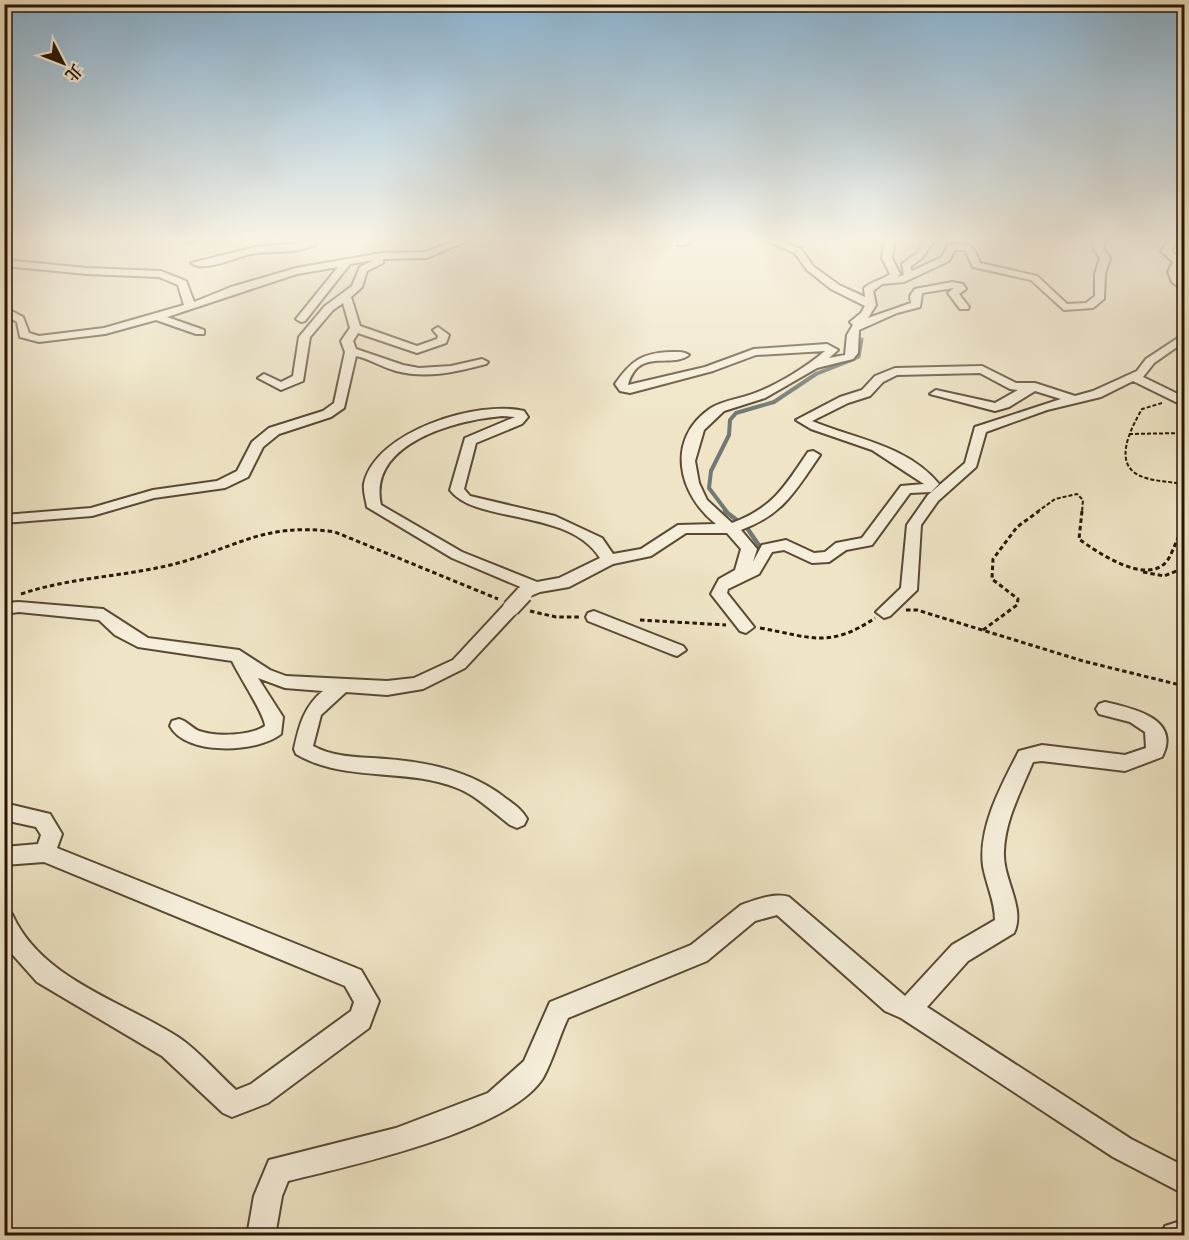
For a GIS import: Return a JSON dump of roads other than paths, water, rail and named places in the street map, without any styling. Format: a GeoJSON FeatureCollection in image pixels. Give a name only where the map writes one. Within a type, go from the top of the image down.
{"type":"FeatureCollection","features":[{"type":"Feature","properties":{"kind":"lane"},"geometry":{"type":"LineString","coordinates":[[187,297],[190,306]]}},
{"type":"Feature","properties":{"kind":"lane"},"geometry":{"type":"LineString","coordinates":[[4,310],[21,319],[25,324],[24,335],[39,339],[105,330],[214,297]]}},
{"type":"Feature","properties":{"kind":"lane"},"geometry":{"type":"LineString","coordinates":[[301,319],[319,297]]}},
{"type":"Feature","properties":{"kind":"lane"},"geometry":{"type":"LineString","coordinates":[[4,519],[92,512],[153,494],[220,485],[236,479],[243,474],[257,445],[274,431],[327,414],[340,405],[351,352],[347,341],[355,328],[346,297],[329,308],[304,337],[299,378],[281,386],[264,378]]}},
{"type":"Feature","properties":{"kind":"lane"},"geometry":{"type":"LineString","coordinates":[[855,297],[870,304]]}},
{"type":"Feature","properties":{"kind":"lane"},"geometry":{"type":"LineString","coordinates":[[854,328],[850,326],[867,315],[871,308],[870,297]]}},
{"type":"Feature","properties":{"kind":"lane"},"geometry":{"type":"LineString","coordinates":[[854,328],[893,311],[916,305],[916,297]]}},
{"type":"Feature","properties":{"kind":"lane"},"geometry":{"type":"LineString","coordinates":[[953,297],[964,307]]}},
{"type":"Feature","properties":{"kind":"lane"},"geometry":{"type":"LineString","coordinates":[[1054,297],[1064,307],[1089,306],[1100,297]]}},
{"type":"Feature","properties":{"kind":"lane"},"geometry":{"type":"LineString","coordinates":[[155,316],[200,332]]}},
{"type":"Feature","properties":{"kind":"lane"},"geometry":{"type":"LineString","coordinates":[[355,328],[417,350],[442,341],[444,335],[438,330]]}},
{"type":"Feature","properties":{"kind":"lane"},"geometry":{"type":"LineString","coordinates":[[815,365],[849,357],[852,353],[854,328]]}},
{"type":"Feature","properties":{"kind":"lane"},"geometry":{"type":"LineString","coordinates":[[884,612],[909,590],[914,525],[922,511],[971,464],[980,430],[1043,406],[1097,394],[1134,377],[1150,361],[1185,337]]}},
{"type":"Feature","properties":{"kind":"lane"},"geometry":{"type":"LineString","coordinates":[[683,355],[643,357],[632,366],[621,384],[624,388],[630,389],[710,369],[754,352],[827,347],[832,350],[815,365],[771,390],[714,412],[702,424],[689,445],[687,461],[696,494],[708,511],[743,538],[749,549],[742,572],[736,578]]}},
{"type":"Feature","properties":{"kind":"lane"},"geometry":{"type":"LineString","coordinates":[[351,352],[414,370],[457,369],[482,362]]}},
{"type":"Feature","properties":{"kind":"lane"},"geometry":{"type":"LineString","coordinates":[[1150,361],[1167,363],[1184,353]]}},
{"type":"Feature","properties":{"kind":"lane"},"geometry":{"type":"LineString","coordinates":[[746,627],[719,594],[724,582],[757,567],[763,554],[772,545],[786,545],[812,558],[829,557],[840,546],[861,545],[867,542],[906,489],[926,489],[932,484],[868,442],[831,429],[810,426],[802,420],[819,414],[844,400],[866,393],[879,380],[895,372],[982,369],[1014,386],[1035,387],[1074,399]]}},
{"type":"Feature","properties":{"kind":"lane"},"geometry":{"type":"LineString","coordinates":[[1134,377],[1184,401]]}},
{"type":"Feature","properties":{"kind":"lane"},"geometry":{"type":"LineString","coordinates":[[936,394],[995,407],[1003,406],[1013,396],[1035,387]]}},
{"type":"Feature","properties":{"kind":"lane"},"geometry":{"type":"LineString","coordinates":[[530,591],[457,555],[374,507],[371,484],[381,463],[429,428],[468,417],[520,414],[522,417],[518,421],[470,441],[457,490],[465,499],[550,519],[597,541],[609,560]]}},
{"type":"Feature","properties":{"kind":"lane"},"geometry":{"type":"LineString","coordinates":[[4,609],[19,607],[103,615],[121,631],[144,643],[238,656],[264,674],[285,682],[387,688],[417,684],[459,664],[530,591],[563,583],[609,560],[646,554],[683,528],[732,528],[753,520],[782,500],[813,454]]}},
{"type":"Feature","properties":{"kind":"lane"},"geometry":{"type":"LineString","coordinates":[[594,617],[677,650]]}},
{"type":"Feature","properties":{"kind":"lane"},"geometry":{"type":"LineString","coordinates":[[180,726],[192,736],[206,740],[259,739],[270,735],[274,729],[274,717],[252,685],[238,656]]}},
{"type":"Feature","properties":{"kind":"lane"},"geometry":{"type":"LineString","coordinates":[[343,685],[317,705],[310,715],[303,749],[314,757],[332,761],[401,768],[460,781],[474,787],[517,819]]}},
{"type":"Feature","properties":{"kind":"lane"},"geometry":{"type":"LineString","coordinates":[[909,1009],[960,952],[1006,926],[1008,914],[993,866],[994,836],[1026,756],[1042,753],[1125,763],[1155,752],[1158,736],[1152,725],[1135,716],[1105,709]]}},
{"type":"Feature","properties":{"kind":"lane"},"geometry":{"type":"LineString","coordinates":[[4,811],[43,820],[52,834],[45,854]]}},
{"type":"Feature","properties":{"kind":"lane"},"geometry":{"type":"LineString","coordinates":[[4,856],[45,854],[353,978],[368,1001],[360,1019],[259,1094],[232,1104],[171,1047],[45,974],[10,934],[4,921]]}},
{"type":"Feature","properties":{"kind":"lane"},"geometry":{"type":"LineString","coordinates":[[261,1236],[268,1196],[279,1170],[396,1141],[496,1103],[533,1070],[559,1010],[699,953],[749,912],[781,904],[893,1003],[909,1009],[1122,1148],[1185,1181]]}},
{"type":"Feature","properties":{"kind":"lane"},"geometry":{"type":"LineString","coordinates":[[1175,1236],[1185,1234]]}},
{"type":"Feature","properties":{"kind":"waterway"},"geometry":{"type":"LineString","coordinates":[[850,361],[859,357],[862,339]]}},
{"type":"Feature","properties":{"kind":"waterway"},"geometry":{"type":"LineString","coordinates":[[727,512],[709,488],[711,471],[729,435],[730,420],[736,413],[774,402],[816,374],[854,359]]}},
{"type":"Feature","properties":{"kind":"waterway"},"geometry":{"type":"LineString","coordinates":[[725,511],[747,528],[760,547]]}}]}
